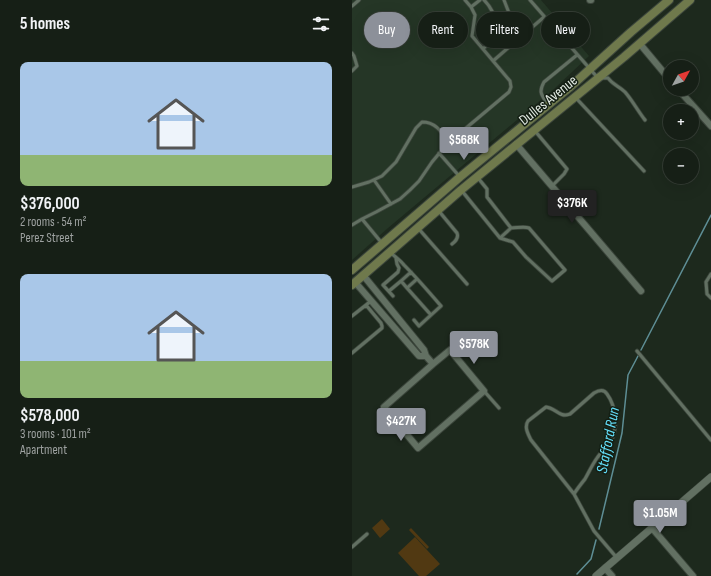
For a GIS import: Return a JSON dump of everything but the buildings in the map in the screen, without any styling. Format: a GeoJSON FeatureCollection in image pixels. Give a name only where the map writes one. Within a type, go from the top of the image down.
{"type":"FeatureCollection","features":[{"type":"Feature","properties":{"kind":"main road","name":"Dulles Avenue"},"geometry":{"type":"LineString","coordinates":[[352,270],[460,177],[590,70],[631,32],[669,0]]}},
{"type":"Feature","properties":{"kind":"main road","name":"Dulles Avenue"},"geometry":{"type":"LineString","coordinates":[[354,283],[363,275],[393,255],[418,228],[477,176],[640,44],[690,0]]}},
{"type":"Feature","properties":{"kind":"main road"},"geometry":{"type":"LineString","coordinates":[[516,144],[516,140],[520,134],[544,114],[548,104]]}},
{"type":"Feature","properties":{"kind":"street"},"geometry":{"type":"LineString","coordinates":[[640,44],[663,72]]}},
{"type":"Feature","properties":{"kind":"street"},"geometry":{"type":"LineString","coordinates":[[684,96],[711,126]]}},
{"type":"Feature","properties":{"kind":"street"},"geometry":{"type":"LineString","coordinates":[[516,144],[641,291]]}},
{"type":"Feature","properties":{"kind":"street"},"geometry":{"type":"LineString","coordinates":[[363,275],[424,350],[426,356],[433,364]]}},
{"type":"Feature","properties":{"kind":"street"},"geometry":{"type":"LineString","coordinates":[[354,283],[368,303],[419,356],[426,356]]}},
{"type":"Feature","properties":{"kind":"street"},"geometry":{"type":"LineString","coordinates":[[450,350],[484,391],[418,448],[384,407],[433,364],[450,350]]}},
{"type":"Feature","properties":{"kind":"street"},"geometry":{"type":"LineString","coordinates":[[596,576],[711,478]]}},
{"type":"Feature","properties":{"kind":"street"},"geometry":{"type":"LineString","coordinates":[[652,528],[693,576]]}},
{"type":"Feature","properties":{"kind":"street"},"geometry":{"type":"LineString","coordinates":[[605,568],[612,576]]}},
{"type":"Feature","properties":{"kind":"lane"},"geometry":{"type":"LineString","coordinates":[[352,6],[359,0]]}},
{"type":"Feature","properties":{"kind":"lane"},"geometry":{"type":"LineString","coordinates":[[352,225],[400,199],[419,181],[447,144],[509,92],[511,88],[510,81],[472,36],[475,15],[465,0]]}},
{"type":"Feature","properties":{"kind":"lane"},"geometry":{"type":"LineString","coordinates":[[471,7],[480,0]]}},
{"type":"Feature","properties":{"kind":"lane"},"geometry":{"type":"LineString","coordinates":[[483,49],[487,45],[495,30],[495,20],[491,9],[484,0]]}},
{"type":"Feature","properties":{"kind":"lane"},"geometry":{"type":"LineString","coordinates":[[504,0],[509,12]]}},
{"type":"Feature","properties":{"kind":"lane"},"geometry":{"type":"LineString","coordinates":[[530,0],[541,13]]}},
{"type":"Feature","properties":{"kind":"lane"},"geometry":{"type":"LineString","coordinates":[[533,27],[541,20]]}},
{"type":"Feature","properties":{"kind":"lane"},"geometry":{"type":"LineString","coordinates":[[493,61],[509,48]]}},
{"type":"Feature","properties":{"kind":"lane"},"geometry":{"type":"LineString","coordinates":[[572,48],[598,78],[608,78],[612,83],[620,87],[627,94],[645,120]]}},
{"type":"Feature","properties":{"kind":"lane"},"geometry":{"type":"LineString","coordinates":[[352,53],[357,66],[352,70]]}},
{"type":"Feature","properties":{"kind":"lane"},"geometry":{"type":"LineString","coordinates":[[548,104],[541,93],[541,88],[544,82],[578,55]]}},
{"type":"Feature","properties":{"kind":"lane"},"geometry":{"type":"LineString","coordinates":[[575,96],[644,171]]}},
{"type":"Feature","properties":{"kind":"lane"},"geometry":{"type":"LineString","coordinates":[[352,187],[382,176],[396,162],[416,128],[422,122],[428,122],[442,132],[447,144]]}},
{"type":"Feature","properties":{"kind":"lane"},"geometry":{"type":"LineString","coordinates":[[534,130],[567,169],[552,186]]}},
{"type":"Feature","properties":{"kind":"lane"},"geometry":{"type":"LineString","coordinates":[[439,153],[460,177]]}},
{"type":"Feature","properties":{"kind":"lane"},"geometry":{"type":"LineString","coordinates":[[477,176],[487,189],[487,197],[511,228]]}},
{"type":"Feature","properties":{"kind":"lane"},"geometry":{"type":"LineString","coordinates":[[374,180],[391,204]]}},
{"type":"Feature","properties":{"kind":"lane"},"geometry":{"type":"LineString","coordinates":[[461,190],[500,238],[513,242],[526,257],[552,281],[565,270],[526,226],[511,228],[500,238]]}},
{"type":"Feature","properties":{"kind":"lane"},"geometry":{"type":"LineString","coordinates":[[438,210],[457,233],[457,239],[452,244]]}},
{"type":"Feature","properties":{"kind":"lane"},"geometry":{"type":"LineString","coordinates":[[362,219],[383,244]]}},
{"type":"Feature","properties":{"kind":"lane"},"geometry":{"type":"LineString","coordinates":[[418,228],[467,284]]}},
{"type":"Feature","properties":{"kind":"lane"},"geometry":{"type":"LineString","coordinates":[[393,255],[400,260],[441,306],[419,326],[414,320]]}},
{"type":"Feature","properties":{"kind":"lane"},"geometry":{"type":"LineString","coordinates":[[393,255],[399,268],[398,272],[383,285],[393,296]]}},
{"type":"Feature","properties":{"kind":"lane"},"geometry":{"type":"LineString","coordinates":[[389,292],[411,272]]}},
{"type":"Feature","properties":{"kind":"lane"},"geometry":{"type":"LineString","coordinates":[[711,274],[706,282],[707,294],[711,298]]}},
{"type":"Feature","properties":{"kind":"lane"},"geometry":{"type":"LineString","coordinates":[[407,288],[417,279]]}},
{"type":"Feature","properties":{"kind":"lane"},"geometry":{"type":"LineString","coordinates":[[401,281],[407,288],[416,292],[431,315]]}},
{"type":"Feature","properties":{"kind":"lane"},"geometry":{"type":"LineString","coordinates":[[416,292],[423,286]]}},
{"type":"Feature","properties":{"kind":"lane"},"geometry":{"type":"LineString","coordinates":[[424,295],[428,292]]}},
{"type":"Feature","properties":{"kind":"lane"},"geometry":{"type":"LineString","coordinates":[[430,301],[433,298]]}},
{"type":"Feature","properties":{"kind":"lane"},"geometry":{"type":"LineString","coordinates":[[352,316],[368,303],[382,326],[382,328],[352,353]]}},
{"type":"Feature","properties":{"kind":"lane"},"geometry":{"type":"LineString","coordinates":[[450,350],[465,337]]}},
{"type":"Feature","properties":{"kind":"lane"},"geometry":{"type":"LineString","coordinates":[[637,351],[711,440]]}},
{"type":"Feature","properties":{"kind":"lane"},"geometry":{"type":"LineString","coordinates":[[574,494],[597,458],[611,440],[615,430],[615,414],[612,404],[608,394],[602,390],[594,392],[566,416],[563,416],[552,408],[546,407],[526,423],[531,440],[574,494],[594,530],[617,558]]}},
{"type":"Feature","properties":{"kind":"lane"},"geometry":{"type":"LineString","coordinates":[[484,391],[499,408]]}},
{"type":"Feature","properties":{"kind":"lane"},"geometry":{"type":"LineString","coordinates":[[352,547],[367,534]]}},
{"type":"Feature","properties":{"kind":"shaded area"},"geometry":{"type":"Polygon","coordinates":[[[352,0],[541,0],[551,12],[541,12],[541,48],[582,48],[589,56],[554,89],[352,260],[352,0]]]}},
{"type":"Feature","properties":{"kind":"shaded area"},"geometry":{"type":"Polygon","coordinates":[[[382,519],[390,529],[380,538],[372,528],[382,519]]]}},
{"type":"Feature","properties":{"kind":"shaded area"},"geometry":{"type":"Polygon","coordinates":[[[411,528],[429,547],[427,549],[409,530],[411,528]]]}},
{"type":"Feature","properties":{"kind":"shaded area"},"geometry":{"type":"Polygon","coordinates":[[[415,537],[440,564],[426,576],[419,576],[398,553],[415,537]]]}},
{"type":"Feature","properties":{"kind":"waterway","name":"Stafford Run"},"geometry":{"type":"LineString","coordinates":[[641,350],[711,215]]}},
{"type":"Feature","properties":{"kind":"waterway","name":"Stafford Run"},"geometry":{"type":"LineString","coordinates":[[599,529],[622,433],[628,375],[638,356]]}},
{"type":"Feature","properties":{"kind":"waterway","name":"Stafford Run"},"geometry":{"type":"LineString","coordinates":[[577,574],[591,559],[596,540]]}}]}
